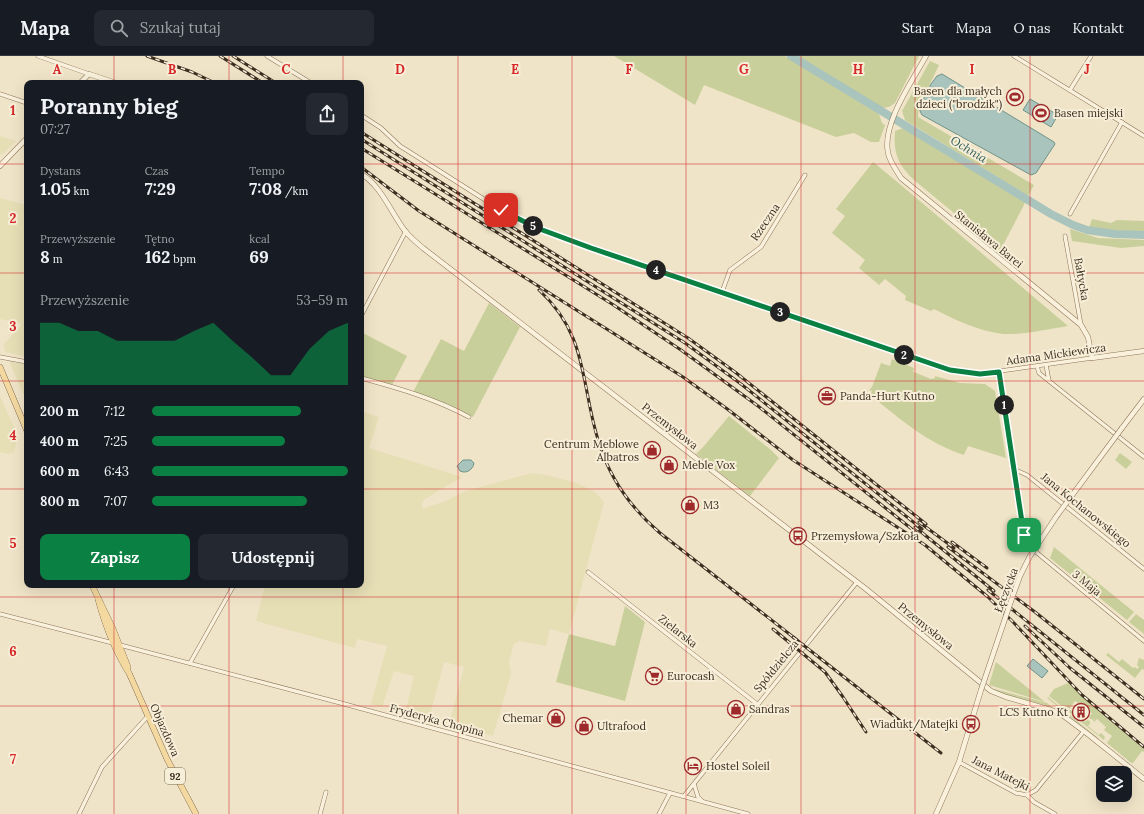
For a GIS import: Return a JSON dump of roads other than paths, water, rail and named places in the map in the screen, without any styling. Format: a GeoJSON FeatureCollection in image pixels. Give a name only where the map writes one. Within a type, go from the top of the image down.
{"type":"FeatureCollection","features":[{"type":"Feature","properties":{"kind":"main road"},"geometry":{"type":"LineString","coordinates":[[0,367],[24,424]]}},
{"type":"Feature","properties":{"kind":"main road","name":"Objazdowa"},"geometry":{"type":"LineString","coordinates":[[93,588],[120,645],[129,673]]}},
{"type":"Feature","properties":{"kind":"main road","name":"Objazdowa"},"geometry":{"type":"LineString","coordinates":[[98,599],[113,643],[129,673],[177,781],[196,814]]}},
{"type":"Feature","properties":{"kind":"street"},"geometry":{"type":"LineString","coordinates":[[38,56],[107,80]]}},
{"type":"Feature","properties":{"kind":"street"},"geometry":{"type":"LineString","coordinates":[[267,56],[306,80]]}},
{"type":"Feature","properties":{"kind":"street","name":"Stanisława Barei"},"geometry":{"type":"LineString","coordinates":[[926,56],[897,108],[889,126],[888,154],[894,167],[902,178],[1081,325],[1088,338],[1092,358]]}},
{"type":"Feature","properties":{"kind":"street"},"geometry":{"type":"LineString","coordinates":[[1014,56],[1144,136]]}},
{"type":"Feature","properties":{"kind":"street"},"geometry":{"type":"LineString","coordinates":[[1070,90],[1091,56]]}},
{"type":"Feature","properties":{"kind":"street"},"geometry":{"type":"LineString","coordinates":[[83,80],[89,74]]}},
{"type":"Feature","properties":{"kind":"street"},"geometry":{"type":"LineString","coordinates":[[0,94],[24,102]]}},
{"type":"Feature","properties":{"kind":"street","name":"Adama Mickiewicza"},"geometry":{"type":"LineString","coordinates":[[364,117],[381,128],[400,146],[501,210],[522,221],[591,248],[950,370],[980,374],[1144,351]]}},
{"type":"Feature","properties":{"kind":"street"},"geometry":{"type":"LineString","coordinates":[[1070,214],[1122,122]]}},
{"type":"Feature","properties":{"kind":"street"},"geometry":{"type":"LineString","coordinates":[[0,166],[24,141]]}},
{"type":"Feature","properties":{"kind":"street","name":"Rzeczna"},"geometry":{"type":"LineString","coordinates":[[722,292],[730,270],[761,247],[805,175]]}},
{"type":"Feature","properties":{"kind":"street","name":"Przemysłowa"},"geometry":{"type":"LineString","coordinates":[[364,176],[375,186],[406,231],[423,248],[857,582],[979,682],[998,695],[1061,714],[1144,779]]}},
{"type":"Feature","properties":{"kind":"street"},"geometry":{"type":"LineString","coordinates":[[364,310],[406,231]]}},
{"type":"Feature","properties":{"kind":"street","name":"Bałtycka"},"geometry":{"type":"LineString","coordinates":[[1065,236],[1081,325]]}},
{"type":"Feature","properties":{"kind":"street"},"geometry":{"type":"LineString","coordinates":[[0,357],[24,361]]}},
{"type":"Feature","properties":{"kind":"street"},"geometry":{"type":"LineString","coordinates":[[1046,365],[1049,382]]}},
{"type":"Feature","properties":{"kind":"street"},"geometry":{"type":"LineString","coordinates":[[1037,366],[1039,373],[1049,382],[1144,457]]}},
{"type":"Feature","properties":{"kind":"street"},"geometry":{"type":"LineString","coordinates":[[999,372],[1014,472]]}},
{"type":"Feature","properties":{"kind":"street"},"geometry":{"type":"LineString","coordinates":[[364,379],[390,386],[443,405],[469,418]]}},
{"type":"Feature","properties":{"kind":"street","name":"Łęczycka"},"geometry":{"type":"LineString","coordinates":[[936,814],[958,762],[1012,598],[1020,576],[1030,556],[1056,517],[1144,399]]}},
{"type":"Feature","properties":{"kind":"street","name":"Jana Kochanowskiego"},"geometry":{"type":"LineString","coordinates":[[1014,472],[1018,471],[1027,475],[1144,568]]}},
{"type":"Feature","properties":{"kind":"street","name":"3 Maja"},"geometry":{"type":"LineString","coordinates":[[1014,472],[1024,535],[1029,546],[1144,641]]}},
{"type":"Feature","properties":{"kind":"street","name":"Zielarska"},"geometry":{"type":"LineString","coordinates":[[588,572],[757,704]]}},
{"type":"Feature","properties":{"kind":"street","name":"Spółdzielcza"},"geometry":{"type":"LineString","coordinates":[[684,796],[857,582]]}},
{"type":"Feature","properties":{"kind":"street"},"geometry":{"type":"LineString","coordinates":[[190,663],[232,588]]}},
{"type":"Feature","properties":{"kind":"street"},"geometry":{"type":"LineString","coordinates":[[0,614],[113,643]]}},
{"type":"Feature","properties":{"kind":"street","name":"Fryderyka Chopina"},"geometry":{"type":"LineString","coordinates":[[120,645],[748,814]]}},
{"type":"Feature","properties":{"kind":"street"},"geometry":{"type":"LineString","coordinates":[[79,814],[102,767],[148,716]]}},
{"type":"Feature","properties":{"kind":"street"},"geometry":{"type":"LineString","coordinates":[[1027,795],[1036,790],[1084,731]]}},
{"type":"Feature","properties":{"kind":"street","name":"Jana Matejki"},"geometry":{"type":"LineString","coordinates":[[958,762],[1016,792],[1027,795],[1034,802],[1055,814]]}},
{"type":"Feature","properties":{"kind":"street"},"geometry":{"type":"LineString","coordinates":[[694,784],[698,796],[703,802]]}},
{"type":"Feature","properties":{"kind":"street"},"geometry":{"type":"LineString","coordinates":[[320,814],[326,792]]}},
{"type":"Feature","properties":{"kind":"street"},"geometry":{"type":"LineString","coordinates":[[658,814],[670,793]]}},
{"type":"Feature","properties":{"kind":"water"},"geometry":{"type":"Polygon","coordinates":[[[942,74],[1054,142],[1055,144],[1036,173],[1031,175],[922,115],[920,106],[931,84],[937,76],[942,74]]]}},
{"type":"Feature","properties":{"kind":"water","name":"Basen dla małych dzieci (\"brodzik\")"},"geometry":{"type":"Polygon","coordinates":[[[1015,90],[1021,93],[1014,105],[1009,101],[1015,90]]]}},
{"type":"Feature","properties":{"kind":"water","name":"Basen miejski"},"geometry":{"type":"Polygon","coordinates":[[[1030,99],[1058,115],[1051,127],[1023,110],[1030,99]]]}},
{"type":"Feature","properties":{"kind":"water"},"geometry":{"type":"Polygon","coordinates":[[[463,460],[471,460],[474,463],[469,471],[460,471],[457,466],[463,460]]]}},
{"type":"Feature","properties":{"kind":"water"},"geometry":{"type":"Polygon","coordinates":[[[1033,659],[1048,671],[1042,678],[1027,666],[1033,659]]]}},
{"type":"Feature","properties":{"kind":"waterway","name":"Ochnia"},"geometry":{"type":"LineString","coordinates":[[791,56],[1051,214],[1087,230],[1115,234],[1144,235]]}},
{"type":"Feature","properties":{"kind":"railway"},"geometry":{"type":"LineString","coordinates":[[147,56],[192,72],[209,80]]}},
{"type":"Feature","properties":{"kind":"railway"},"geometry":{"type":"LineString","coordinates":[[220,56],[258,80]]}},
{"type":"Feature","properties":{"kind":"railway"},"geometry":{"type":"LineString","coordinates":[[233,56],[271,80]]}},
{"type":"Feature","properties":{"kind":"railway"},"geometry":{"type":"LineString","coordinates":[[364,134],[688,338],[735,372],[926,524]]}},
{"type":"Feature","properties":{"kind":"railway"},"geometry":{"type":"LineString","coordinates":[[364,141],[685,343],[741,384],[922,529]]}},
{"type":"Feature","properties":{"kind":"railway"},"geometry":{"type":"LineString","coordinates":[[364,150],[612,304],[681,350],[758,406],[918,534]]}},
{"type":"Feature","properties":{"kind":"railway"},"geometry":{"type":"LineString","coordinates":[[364,169],[419,211],[683,377],[793,460],[925,545],[988,597],[1082,695],[1144,747]]}},
{"type":"Feature","properties":{"kind":"railway"},"geometry":{"type":"LineString","coordinates":[[539,290],[555,307],[567,325],[575,343],[581,362],[599,443],[609,469],[631,503],[660,533],[797,640]]}},
{"type":"Feature","properties":{"kind":"railway"},"geometry":{"type":"LineString","coordinates":[[919,522],[954,548]]}},
{"type":"Feature","properties":{"kind":"railway"},"geometry":{"type":"LineString","coordinates":[[915,527],[994,591]]}},
{"type":"Feature","properties":{"kind":"railway"},"geometry":{"type":"LineString","coordinates":[[952,542],[987,568]]}},
{"type":"Feature","properties":{"kind":"railway"},"geometry":{"type":"LineString","coordinates":[[948,547],[1035,612],[1144,699]]}},
{"type":"Feature","properties":{"kind":"railway"},"geometry":{"type":"LineString","coordinates":[[988,590],[1144,715]]}},
{"type":"Feature","properties":{"kind":"railway"},"geometry":{"type":"LineString","coordinates":[[1025,626],[1070,668],[1144,727]]}},
{"type":"Feature","properties":{"kind":"railway"},"geometry":{"type":"LineString","coordinates":[[773,629],[825,672],[866,732]]}},
{"type":"Feature","properties":{"kind":"railway"},"geometry":{"type":"LineString","coordinates":[[793,637],[941,753]]}},
{"type":"Feature","properties":{"kind":"place","name":"Basen dla małych dzieci (\"brodzik\")"},"geometry":{"type":"Point","coordinates":[1015,97]}},
{"type":"Feature","properties":{"kind":"place","name":"Basen miejski"},"geometry":{"type":"Point","coordinates":[1041,113]}},
{"type":"Feature","properties":{"kind":"place","name":"Panda-Hurt Kutno"},"geometry":{"type":"Point","coordinates":[827,396]}},
{"type":"Feature","properties":{"kind":"place","name":"Centrum Meblowe Albatros"},"geometry":{"type":"Point","coordinates":[652,450]}},
{"type":"Feature","properties":{"kind":"place","name":"Meble Vox"},"geometry":{"type":"Point","coordinates":[669,465]}},
{"type":"Feature","properties":{"kind":"place","name":"M3"},"geometry":{"type":"Point","coordinates":[690,505]}},
{"type":"Feature","properties":{"kind":"place","name":"Przemysłowa/Szkoła"},"geometry":{"type":"Point","coordinates":[798,536]}},
{"type":"Feature","properties":{"kind":"place","name":"Eurocash"},"geometry":{"type":"Point","coordinates":[654,676]}},
{"type":"Feature","properties":{"kind":"place","name":"Sandras"},"geometry":{"type":"Point","coordinates":[736,709]}},
{"type":"Feature","properties":{"kind":"place","name":"LCS Kutno Kt"},"geometry":{"type":"Point","coordinates":[1081,712]}},
{"type":"Feature","properties":{"kind":"place","name":"Chemar"},"geometry":{"type":"Point","coordinates":[556,718]}},
{"type":"Feature","properties":{"kind":"place","name":"Wiadukt/Matejki"},"geometry":{"type":"Point","coordinates":[971,724]}},
{"type":"Feature","properties":{"kind":"place","name":"Ultrafood"},"geometry":{"type":"Point","coordinates":[584,726]}},
{"type":"Feature","properties":{"kind":"place","name":"Hostel Soleil"},"geometry":{"type":"Point","coordinates":[693,766]}}]}
